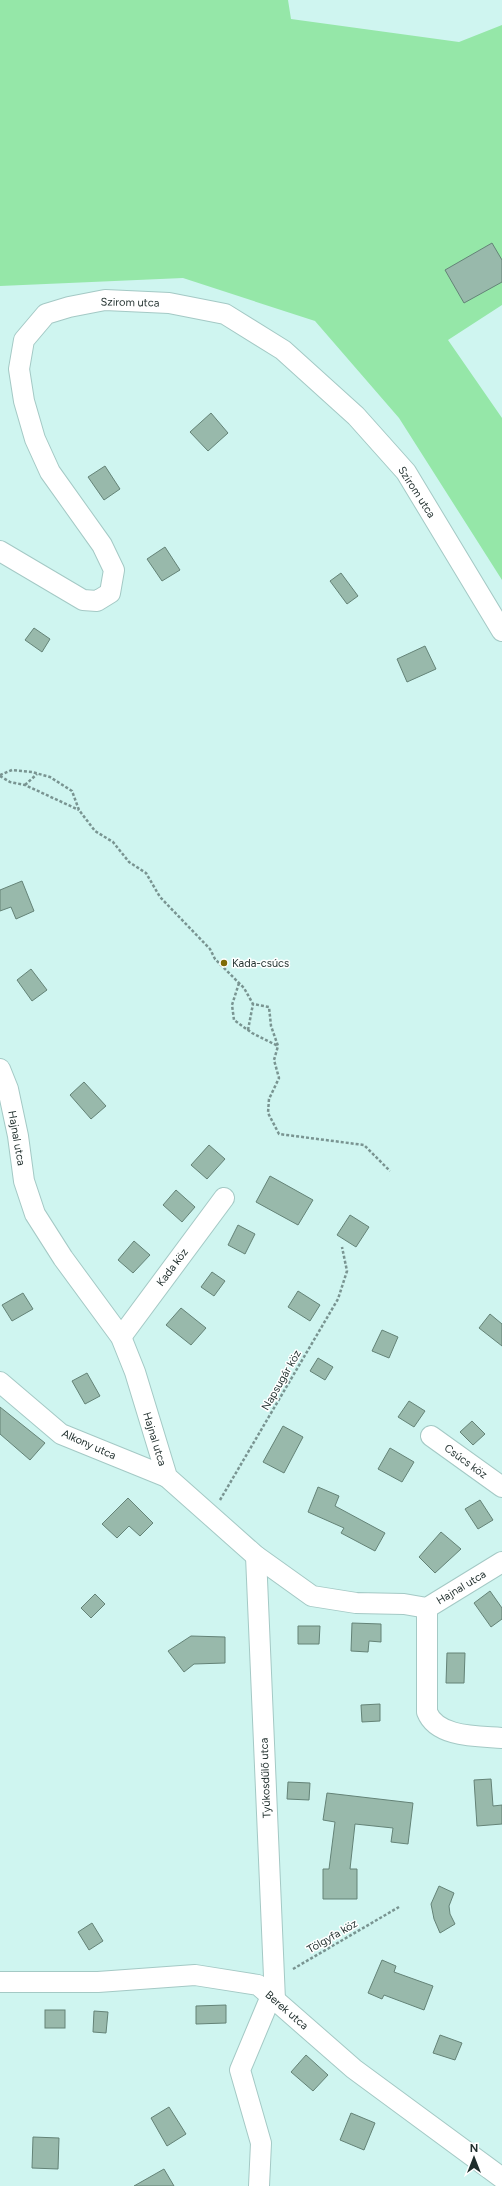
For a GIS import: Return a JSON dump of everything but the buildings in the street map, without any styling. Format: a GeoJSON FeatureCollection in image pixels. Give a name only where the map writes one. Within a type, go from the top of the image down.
{"type":"FeatureCollection","features":[{"type":"Feature","properties":{"kind":"street","name":"Szirom utca"},"geometry":{"type":"LineString","coordinates":[[0,551],[83,600],[97,601],[110,593],[114,570],[102,545],[50,472],[35,438],[24,400],[19,369],[24,340],[46,314],[69,307],[105,300],[169,303],[225,314],[283,350],[356,416],[406,472],[502,631]]}},
{"type":"Feature","properties":{"kind":"street","name":"Hajnal utca"},"geometry":{"type":"LineString","coordinates":[[0,1069],[8,1089],[18,1136],[24,1181],[35,1214],[63,1258],[121,1337],[135,1372],[167,1477],[256,1556],[312,1596],[356,1603],[404,1604],[427,1608],[502,1562]]}},
{"type":"Feature","properties":{"kind":"street","name":"Kada köz"},"geometry":{"type":"LineString","coordinates":[[121,1337],[224,1198]]}},
{"type":"Feature","properties":{"kind":"street","name":"Alkony utca"},"geometry":{"type":"LineString","coordinates":[[0,1382],[61,1434],[167,1477]]}},
{"type":"Feature","properties":{"kind":"street","name":"Csúcs köz"},"geometry":{"type":"LineString","coordinates":[[431,1436],[502,1487]]}},
{"type":"Feature","properties":{"kind":"street","name":"Tyúkosdűlő utca"},"geometry":{"type":"LineString","coordinates":[[256,1556],[273,1992],[240,2070],[261,2143],[259,2186]]}},
{"type":"Feature","properties":{"kind":"street"},"geometry":{"type":"LineString","coordinates":[[427,1608],[427,1712],[430,1721],[437,1726],[460,1734],[502,1738]]}},
{"type":"Feature","properties":{"kind":"street","name":"Berek utca"},"geometry":{"type":"LineString","coordinates":[[0,1982],[98,1982],[195,1975],[258,1985],[273,1992],[354,2069],[502,2178]]}},
{"type":"Feature","properties":{"kind":"path"},"geometry":{"type":"LineString","coordinates":[[0,776],[12,770],[37,774],[50,777],[72,791],[79,810],[95,831],[113,842],[129,862],[146,873],[160,897],[210,949],[215,959],[239,983],[253,1004],[248,1030]]}},
{"type":"Feature","properties":{"kind":"path"},"geometry":{"type":"LineString","coordinates":[[25,785],[37,774]]}},
{"type":"Feature","properties":{"kind":"path"},"geometry":{"type":"LineString","coordinates":[[0,776],[10,782],[25,785],[79,810]]}},
{"type":"Feature","properties":{"kind":"path"},"geometry":{"type":"LineString","coordinates":[[239,983],[232,1005],[234,1020],[248,1030],[278,1046]]}},
{"type":"Feature","properties":{"kind":"path"},"geometry":{"type":"LineString","coordinates":[[253,1004],[269,1007],[271,1026],[278,1046],[274,1060],[279,1078],[269,1099],[268,1114],[279,1134],[364,1145],[390,1171]]}},
{"type":"Feature","properties":{"kind":"path","name":"Napsugár köz"},"geometry":{"type":"LineString","coordinates":[[210,1515],[338,1299],[347,1271],[342,1247]]}},
{"type":"Feature","properties":{"kind":"path","name":"Tölgyfa köz"},"geometry":{"type":"LineString","coordinates":[[273,1992],[323,1950],[399,1907]]}},
{"type":"Feature","properties":{"kind":"green space"},"geometry":{"type":"Polygon","coordinates":[[[0,0],[288,0],[291,19],[459,42],[502,25],[502,305],[448,340],[502,418],[502,580],[399,418],[315,321],[183,278],[0,286],[0,0]]]}},
{"type":"Feature","properties":{"kind":"place","name":"Kada-csúcs"},"geometry":{"type":"Point","coordinates":[224,963]}}]}
